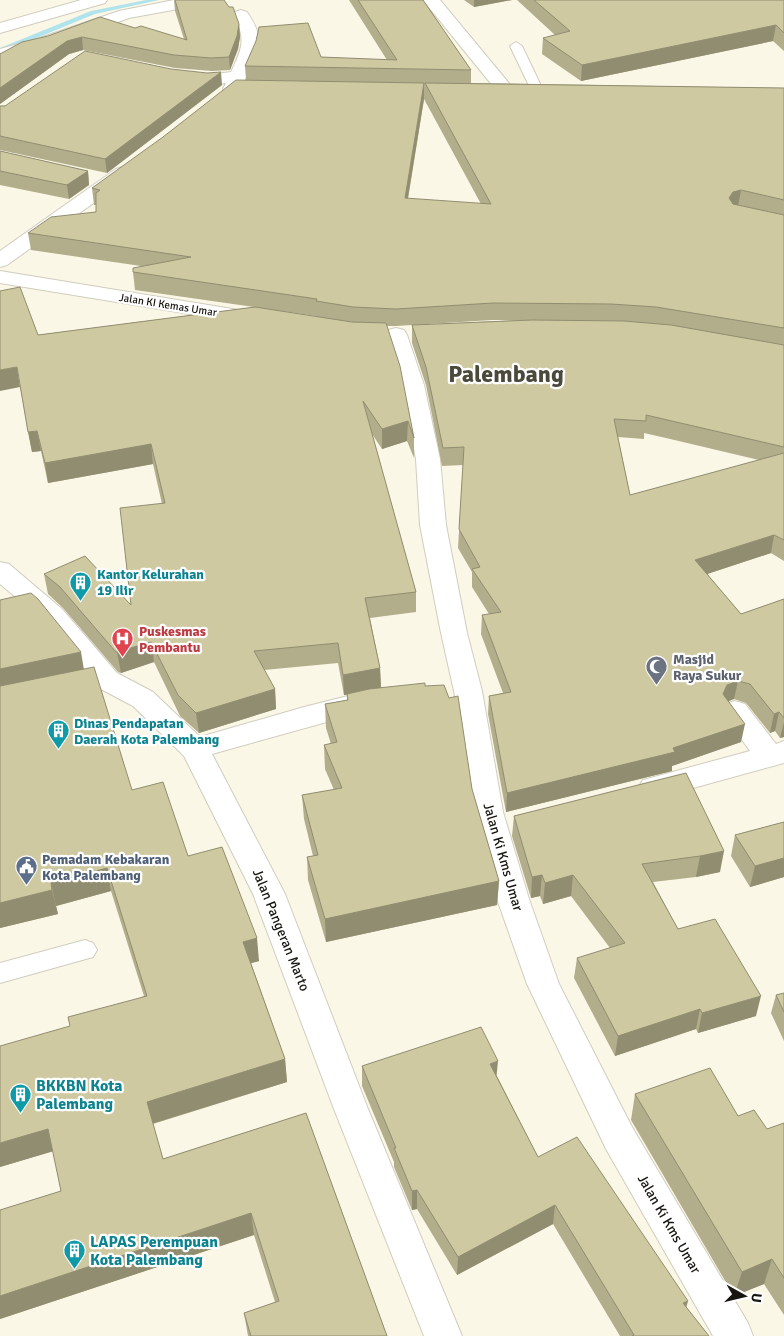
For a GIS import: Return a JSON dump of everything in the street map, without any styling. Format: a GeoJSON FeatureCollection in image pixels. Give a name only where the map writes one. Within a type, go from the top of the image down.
{"type":"FeatureCollection","features":[{"type":"Feature","properties":{"kind":"street"},"geometry":{"type":"LineString","coordinates":[[0,28],[99,0]]}},
{"type":"Feature","properties":{"kind":"street"},"geometry":{"type":"LineString","coordinates":[[0,54],[42,43],[124,14],[200,0]]}},
{"type":"Feature","properties":{"kind":"street"},"geometry":{"type":"LineString","coordinates":[[431,0],[507,92]]}},
{"type":"Feature","properties":{"kind":"street"},"geometry":{"type":"LineString","coordinates":[[217,102],[239,85],[242,66],[250,48],[252,35],[249,25],[241,15]]}},
{"type":"Feature","properties":{"kind":"street"},"geometry":{"type":"LineString","coordinates":[[171,75],[239,85]]}},
{"type":"Feature","properties":{"kind":"street"},"geometry":{"type":"LineString","coordinates":[[488,92],[557,93]]}},
{"type":"Feature","properties":{"kind":"street"},"geometry":{"type":"LineString","coordinates":[[0,261],[134,165]]}},
{"type":"Feature","properties":{"kind":"street"},"geometry":{"type":"LineString","coordinates":[[84,176],[111,182]]}},
{"type":"Feature","properties":{"kind":"street","name":"Jalan KI Kemas Umar"},"geometry":{"type":"LineString","coordinates":[[0,277],[270,321]]}},
{"type":"Feature","properties":{"kind":"street","name":"Jalan Ki Kms Umar"},"geometry":{"type":"LineString","coordinates":[[398,334],[415,394],[428,459],[433,524],[454,633],[456,692],[488,812],[514,898],[543,984],[619,1138],[734,1336]]}},
{"type":"Feature","properties":{"kind":"street","name":"Jalan Pangeran Marto"},"geometry":{"type":"LineString","coordinates":[[0,570],[53,615],[98,682],[142,699],[195,749],[269,894],[351,1109],[443,1336]]}},
{"type":"Feature","properties":{"kind":"street"},"geometry":{"type":"LineString","coordinates":[[195,749],[304,717],[369,701],[388,699]]}},
{"type":"Feature","properties":{"kind":"street"},"geometry":{"type":"LineString","coordinates":[[627,795],[777,754],[735,711]]}},
{"type":"Feature","properties":{"kind":"street"},"geometry":{"type":"LineString","coordinates":[[493,828],[522,821]]}},
{"type":"Feature","properties":{"kind":"lane"},"geometry":{"type":"LineString","coordinates":[[516,46],[538,92]]}},
{"type":"Feature","properties":{"kind":"lane"},"geometry":{"type":"LineString","coordinates":[[0,973],[85,950]]}},
{"type":"Feature","properties":{"kind":"building"},"geometry":{"type":"Polygon","coordinates":[[[175,0],[224,0],[229,7],[233,7],[239,24],[237,36],[229,57],[211,58],[174,55],[82,37],[67,41],[0,88],[0,54],[22,42],[48,36],[100,17],[135,28],[141,26],[187,40],[175,0]]]}},
{"type":"Feature","properties":{"kind":"building"},"geometry":{"type":"Polygon","coordinates":[[[358,0],[423,0],[471,70],[245,66],[256,41],[259,27],[308,23],[321,57],[397,60],[358,0]]]}},
{"type":"Feature","properties":{"kind":"building"},"geometry":{"type":"Polygon","coordinates":[[[534,0],[784,0],[784,33],[776,25],[582,65],[543,38],[570,31],[534,0]]]}},
{"type":"Feature","properties":{"kind":"building"},"geometry":{"type":"Polygon","coordinates":[[[85,51],[171,69],[207,73],[221,72],[105,159],[0,136],[0,106],[5,106],[85,51]]]}},
{"type":"Feature","properties":{"kind":"building"},"geometry":{"type":"Polygon","coordinates":[[[236,80],[424,83],[405,198],[491,204],[425,83],[784,88],[784,200],[741,190],[733,192],[729,198],[733,204],[784,215],[784,328],[656,307],[611,304],[493,303],[396,309],[353,307],[316,301],[317,299],[133,272],[133,268],[191,257],[28,233],[51,217],[96,212],[96,193],[100,190],[92,188],[163,137],[236,80]]]}},
{"type":"Feature","properties":{"kind":"building"},"geometry":{"type":"Polygon","coordinates":[[[0,151],[88,171],[67,185],[0,171],[0,151]]]}},
{"type":"Feature","properties":{"kind":"building"},"geometry":{"type":"Polygon","coordinates":[[[20,287],[38,335],[255,307],[352,322],[386,323],[400,366],[414,438],[408,421],[382,429],[363,401],[416,592],[365,598],[380,668],[343,675],[338,643],[254,651],[275,689],[196,713],[178,695],[151,642],[115,651],[60,587],[44,574],[85,556],[131,605],[120,508],[165,503],[151,444],[45,463],[37,431],[28,432],[17,367],[0,370],[0,291],[20,287]]]}},
{"type":"Feature","properties":{"kind":"building"},"geometry":{"type":"Polygon","coordinates":[[[532,320],[624,321],[671,325],[784,345],[784,447],[646,415],[646,421],[614,419],[630,495],[784,453],[784,540],[774,535],[695,560],[741,614],[784,599],[784,718],[779,712],[774,714],[750,684],[738,681],[727,685],[723,694],[745,724],[673,748],[675,752],[507,793],[489,696],[511,692],[482,615],[501,612],[472,569],[480,567],[459,529],[464,447],[443,448],[426,367],[412,325],[532,320]]]}},
{"type":"Feature","properties":{"kind":"building"},"geometry":{"type":"Polygon","coordinates":[[[31,593],[81,652],[0,669],[0,600],[31,593]]]}},
{"type":"Feature","properties":{"kind":"building"},"geometry":{"type":"Polygon","coordinates":[[[94,667],[132,790],[163,782],[188,856],[222,847],[257,938],[243,942],[285,1059],[147,1102],[163,1159],[306,1113],[387,1336],[251,1336],[244,1313],[279,1301],[251,1213],[0,1296],[0,1210],[61,1191],[48,1129],[0,1143],[0,1046],[70,1026],[68,1017],[147,996],[107,868],[51,883],[52,890],[0,903],[0,686],[94,667]]]}},
{"type":"Feature","properties":{"kind":"building"},"geometry":{"type":"Polygon","coordinates":[[[425,683],[425,686],[444,685],[449,698],[458,696],[472,789],[499,881],[325,919],[307,857],[318,855],[302,795],[342,788],[324,745],[337,742],[325,704],[348,700],[347,694],[369,689],[425,683]]]}},
{"type":"Feature","properties":{"kind":"building"},"geometry":{"type":"Polygon","coordinates":[[[686,773],[724,851],[642,864],[678,929],[715,919],[761,996],[702,1013],[700,1009],[618,1036],[577,958],[625,943],[573,875],[545,883],[542,875],[532,877],[514,816],[686,773]]]}},
{"type":"Feature","properties":{"kind":"building"},"geometry":{"type":"Polygon","coordinates":[[[784,822],[784,858],[755,866],[735,835],[784,822]]]}},
{"type":"Feature","properties":{"kind":"building"},"geometry":{"type":"Polygon","coordinates":[[[784,993],[784,1012],[776,995],[784,993]]]}},
{"type":"Feature","properties":{"kind":"building"},"geometry":{"type":"Polygon","coordinates":[[[481,1027],[498,1061],[490,1064],[538,1157],[577,1137],[688,1301],[683,1303],[709,1336],[632,1336],[634,1335],[555,1205],[458,1257],[417,1190],[412,1191],[362,1066],[481,1027]]]}},
{"type":"Feature","properties":{"kind":"building"},"geometry":{"type":"Polygon","coordinates":[[[710,1068],[738,1116],[754,1110],[767,1129],[784,1123],[784,1278],[772,1259],[742,1272],[635,1094],[710,1068]]]}},
{"type":"Feature","properties":{"kind":"waterway"},"geometry":{"type":"LineString","coordinates":[[0,51],[93,12],[156,0]]}},
{"type":"Feature","properties":{"kind":"place","name":"Kantor Kelurahan 19 Ilir"},"geometry":{"type":"Point","coordinates":[81,601]}},
{"type":"Feature","properties":{"kind":"place","name":"Puskesmas Pembantu"},"geometry":{"type":"Point","coordinates":[123,658]}},
{"type":"Feature","properties":{"kind":"place","name":"Masjid Raya Sukur"},"geometry":{"type":"Point","coordinates":[657,686]}},
{"type":"Feature","properties":{"kind":"place","name":"Dinas Pendapatan Daerah Kota Palembang"},"geometry":{"type":"Point","coordinates":[58,750]}},
{"type":"Feature","properties":{"kind":"place","name":"Pemadam Kebakaran Kota Palembang"},"geometry":{"type":"Point","coordinates":[26,886]}},
{"type":"Feature","properties":{"kind":"place","name":"BKKBN Kota Palembang"},"geometry":{"type":"Point","coordinates":[20,1114]}},
{"type":"Feature","properties":{"kind":"place","name":"LAPAS Perempuan Kota Palembang"},"geometry":{"type":"Point","coordinates":[74,1270]}},
{"type":"Feature","properties":{"kind":"district","name":"Palembang"},"geometry":{"type":"Point","coordinates":[506,374]}}]}
